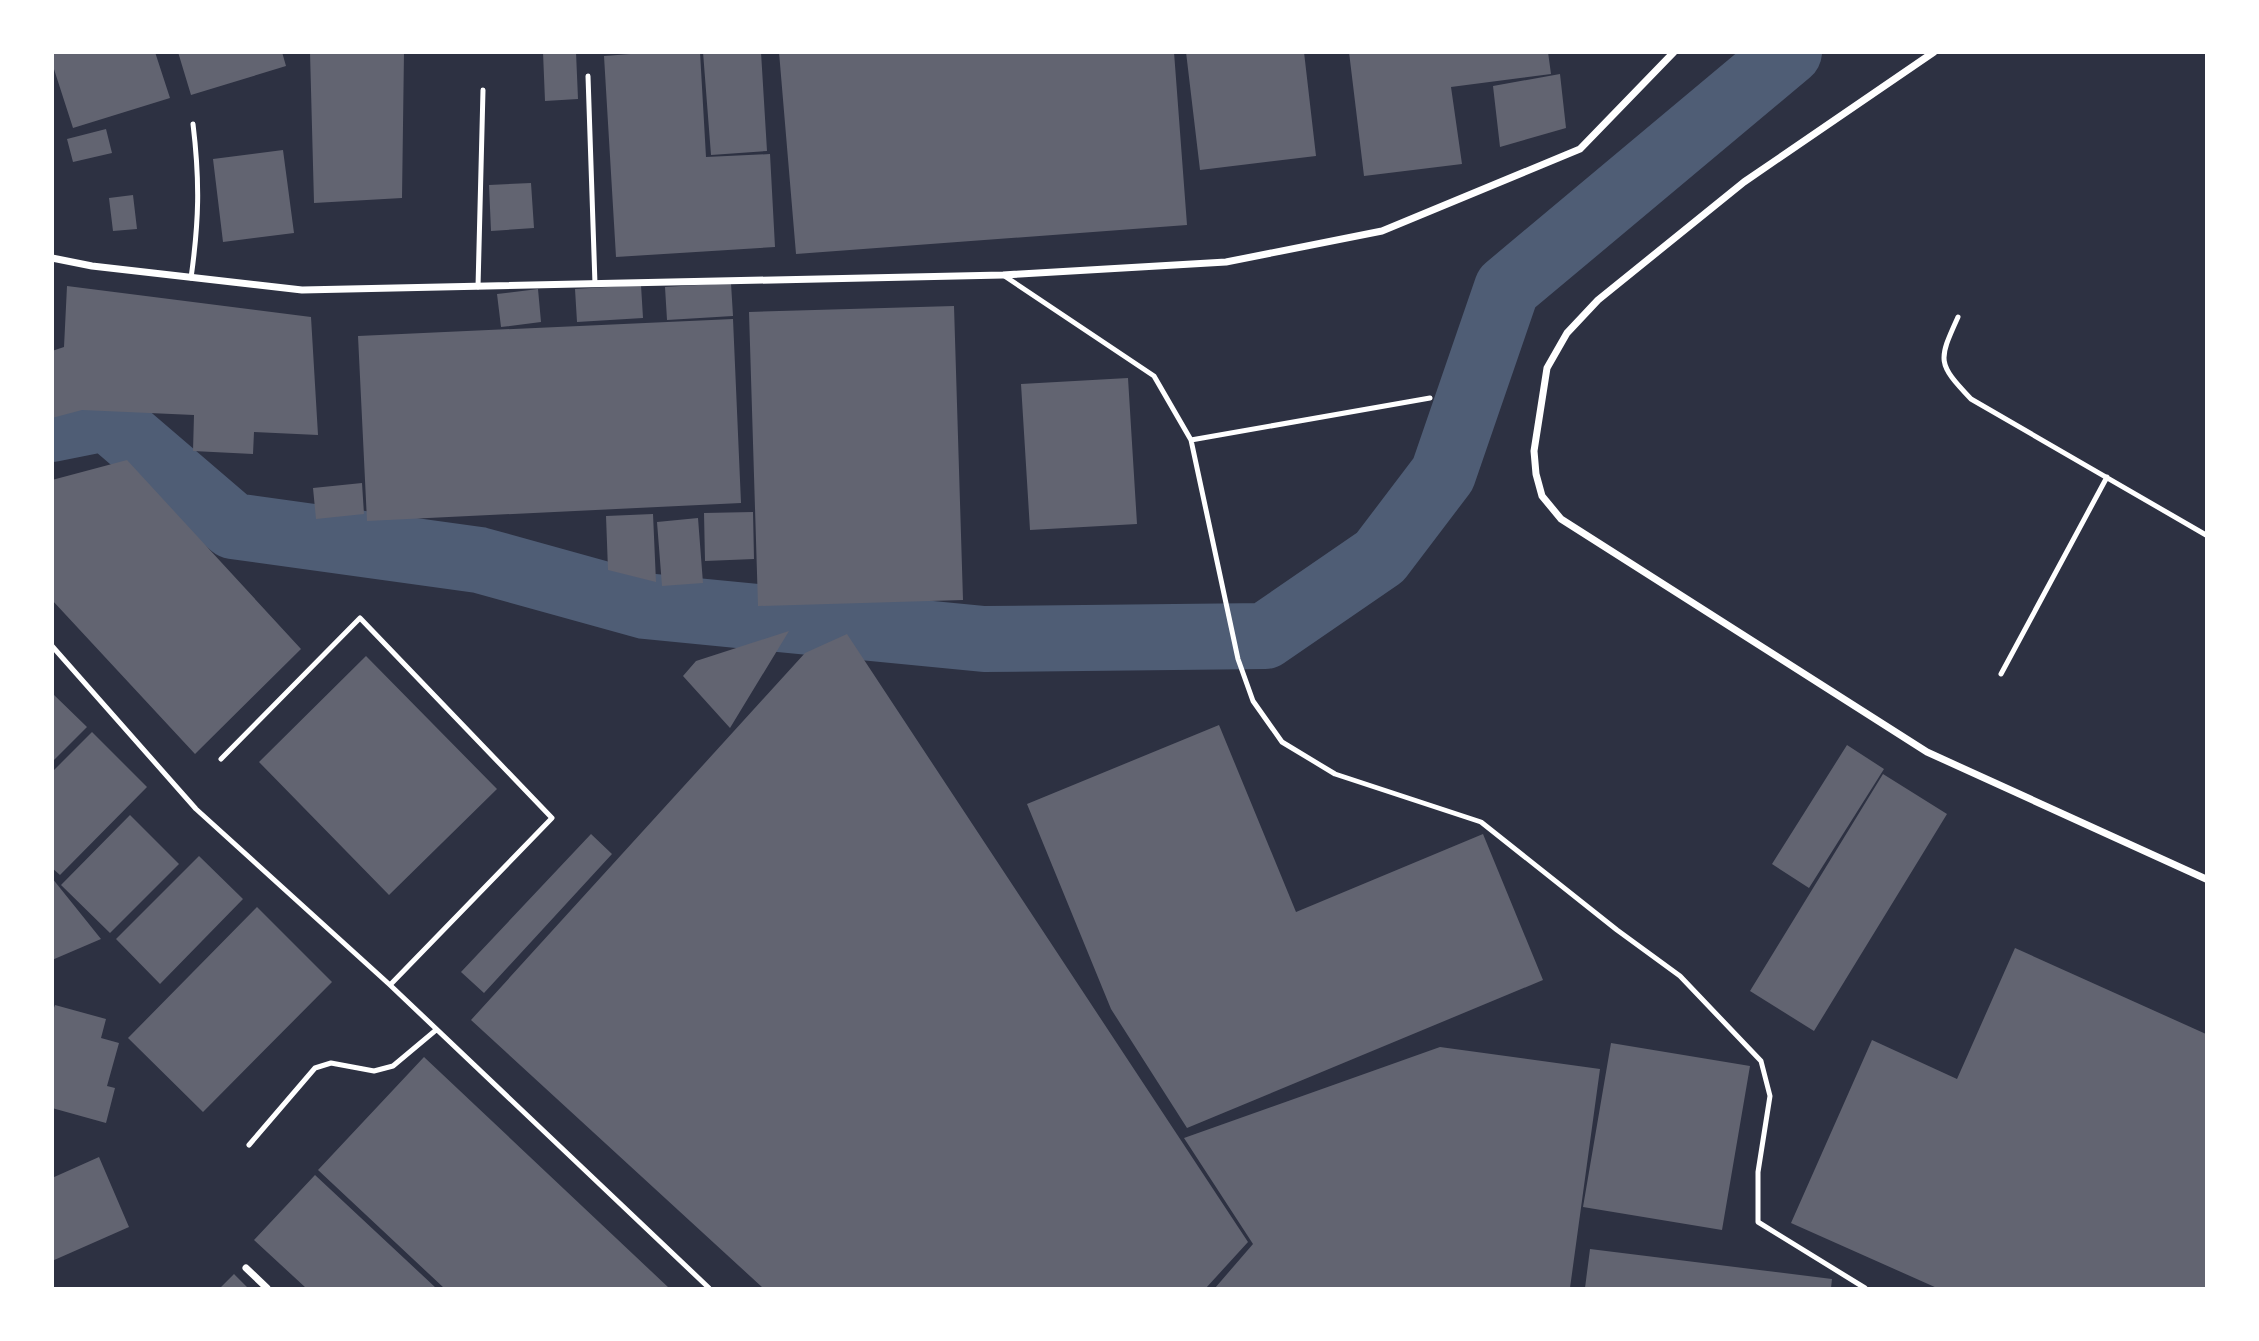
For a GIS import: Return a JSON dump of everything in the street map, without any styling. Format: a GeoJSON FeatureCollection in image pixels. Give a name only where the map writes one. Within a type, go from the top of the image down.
{"type":"FeatureCollection","features":[{"type":"Feature","properties":{"kind":"street"},"geometry":{"type":"LineString","coordinates":[[52,258],[92,266],[302,290],[1003,275],[1226,262],[1382,231],[1580,149],[1674,52]]}},
{"type":"Feature","properties":{"kind":"street"},"geometry":{"type":"LineString","coordinates":[[1934,52],[1744,182],[1598,300],[1567,332],[1547,368],[1534,451],[1542,496],[1561,519],[1927,752],[2207,879]]}},
{"type":"Feature","properties":{"kind":"street"},"geometry":{"type":"LineString","coordinates":[[246,1268],[267,1289]]}},
{"type":"Feature","properties":{"kind":"lane"},"geometry":{"type":"LineString","coordinates":[[588,76],[595,284]]}},
{"type":"Feature","properties":{"kind":"lane"},"geometry":{"type":"LineString","coordinates":[[478,287],[483,90]]}},
{"type":"Feature","properties":{"kind":"lane"},"geometry":{"type":"LineString","coordinates":[[191,278],[199,210],[193,124]]}},
{"type":"Feature","properties":{"kind":"lane"},"geometry":{"type":"LineString","coordinates":[[1003,275],[1154,376],[1191,440],[1238,659],[1253,701],[1282,742],[1335,774],[1481,822],[1617,930],[1680,976],[1761,1061],[1770,1096],[1758,1172],[1758,1222],[1865,1289]]}},
{"type":"Feature","properties":{"kind":"lane"},"geometry":{"type":"LineString","coordinates":[[1958,317],[1943,350],[1947,373],[1970,398],[2207,535]]}},
{"type":"Feature","properties":{"kind":"lane"},"geometry":{"type":"LineString","coordinates":[[1191,440],[1430,398]]}},
{"type":"Feature","properties":{"kind":"lane"},"geometry":{"type":"LineString","coordinates":[[2001,674],[2107,477]]}},
{"type":"Feature","properties":{"kind":"lane"},"geometry":{"type":"LineString","coordinates":[[221,759],[360,618],[552,818],[390,985]]}},
{"type":"Feature","properties":{"kind":"lane"},"geometry":{"type":"LineString","coordinates":[[52,646],[196,809],[390,985],[709,1289]]}},
{"type":"Feature","properties":{"kind":"lane"},"geometry":{"type":"LineString","coordinates":[[249,1145],[315,1068],[331,1063],[374,1071],[393,1066],[436,1030]]}},
{"type":"Feature","properties":{"kind":"building"},"geometry":{"type":"Polygon","coordinates":[[[52,52],[155,52],[170,98],[73,128],[52,63],[52,52]]]}},
{"type":"Feature","properties":{"kind":"building"},"geometry":{"type":"Polygon","coordinates":[[[178,52],[282,52],[286,66],[191,95],[178,52]]]}},
{"type":"Feature","properties":{"kind":"building"},"geometry":{"type":"Polygon","coordinates":[[[310,52],[404,52],[402,198],[314,203],[310,52]]]}},
{"type":"Feature","properties":{"kind":"building"},"geometry":{"type":"Polygon","coordinates":[[[543,52],[576,52],[578,99],[545,101],[543,52]]]}},
{"type":"Feature","properties":{"kind":"building"},"geometry":{"type":"Polygon","coordinates":[[[700,52],[706,157],[770,154],[775,247],[616,257],[604,56],[700,52]]]}},
{"type":"Feature","properties":{"kind":"building"},"geometry":{"type":"Polygon","coordinates":[[[703,52],[761,52],[767,151],[711,155],[703,52]]]}},
{"type":"Feature","properties":{"kind":"building"},"geometry":{"type":"Polygon","coordinates":[[[779,52],[1174,52],[1187,225],[796,254],[779,52]]]}},
{"type":"Feature","properties":{"kind":"building"},"geometry":{"type":"Polygon","coordinates":[[[1186,52],[1304,52],[1316,156],[1200,170],[1186,52]]]}},
{"type":"Feature","properties":{"kind":"building"},"geometry":{"type":"Polygon","coordinates":[[[1349,52],[1548,52],[1551,74],[1451,87],[1462,164],[1364,176],[1349,52]]]}},
{"type":"Feature","properties":{"kind":"building"},"geometry":{"type":"Polygon","coordinates":[[[1560,74],[1566,128],[1500,147],[1493,86],[1560,74]]]}},
{"type":"Feature","properties":{"kind":"building"},"geometry":{"type":"Polygon","coordinates":[[[106,129],[112,153],[73,162],[67,139],[106,129]]]}},
{"type":"Feature","properties":{"kind":"building"},"geometry":{"type":"Polygon","coordinates":[[[283,150],[294,233],[223,242],[213,159],[283,150]]]}},
{"type":"Feature","properties":{"kind":"building"},"geometry":{"type":"Polygon","coordinates":[[[531,183],[534,228],[491,231],[489,185],[531,183]]]}},
{"type":"Feature","properties":{"kind":"building"},"geometry":{"type":"Polygon","coordinates":[[[133,195],[137,229],[113,231],[109,198],[133,195]]]}},
{"type":"Feature","properties":{"kind":"building"},"geometry":{"type":"Polygon","coordinates":[[[731,283],[733,316],[667,320],[665,287],[731,283]]]}},
{"type":"Feature","properties":{"kind":"building"},"geometry":{"type":"Polygon","coordinates":[[[641,285],[643,318],[577,322],[575,289],[641,285]]]}},
{"type":"Feature","properties":{"kind":"building"},"geometry":{"type":"Polygon","coordinates":[[[67,286],[311,317],[318,435],[254,432],[253,454],[193,451],[194,415],[82,410],[52,418],[52,351],[64,347],[67,286]]]}},
{"type":"Feature","properties":{"kind":"building"},"geometry":{"type":"Polygon","coordinates":[[[538,289],[541,322],[501,327],[497,294],[538,289]]]}},
{"type":"Feature","properties":{"kind":"building"},"geometry":{"type":"Polygon","coordinates":[[[954,306],[963,600],[758,606],[749,312],[954,306]]]}},
{"type":"Feature","properties":{"kind":"building"},"geometry":{"type":"Polygon","coordinates":[[[733,319],[741,503],[367,521],[358,336],[733,319]]]}},
{"type":"Feature","properties":{"kind":"building"},"geometry":{"type":"Polygon","coordinates":[[[1128,378],[1137,524],[1030,530],[1021,384],[1128,378]]]}},
{"type":"Feature","properties":{"kind":"building"},"geometry":{"type":"Polygon","coordinates":[[[127,460],[301,649],[195,754],[52,600],[52,480],[127,460]]]}},
{"type":"Feature","properties":{"kind":"building"},"geometry":{"type":"Polygon","coordinates":[[[362,483],[364,514],[316,519],[313,488],[362,483]]]}},
{"type":"Feature","properties":{"kind":"building"},"geometry":{"type":"Polygon","coordinates":[[[753,512],[754,559],[705,561],[704,513],[753,512]]]}},
{"type":"Feature","properties":{"kind":"building"},"geometry":{"type":"Polygon","coordinates":[[[653,514],[656,582],[608,570],[606,516],[653,514]]]}},
{"type":"Feature","properties":{"kind":"building"},"geometry":{"type":"Polygon","coordinates":[[[698,518],[703,583],[662,586],[657,522],[698,518]]]}},
{"type":"Feature","properties":{"kind":"building"},"geometry":{"type":"Polygon","coordinates":[[[789,631],[730,728],[683,676],[696,661],[789,631]]]}},
{"type":"Feature","properties":{"kind":"building"},"geometry":{"type":"Polygon","coordinates":[[[847,634],[1248,1242],[1206,1288],[763,1288],[471,1020],[805,653],[847,634]]]}},
{"type":"Feature","properties":{"kind":"building"},"geometry":{"type":"Polygon","coordinates":[[[366,656],[497,789],[389,895],[259,762],[366,656]]]}},
{"type":"Feature","properties":{"kind":"building"},"geometry":{"type":"Polygon","coordinates":[[[52,693],[87,727],[52,762],[52,693]]]}},
{"type":"Feature","properties":{"kind":"building"},"geometry":{"type":"Polygon","coordinates":[[[1219,725],[1296,912],[1483,834],[1543,980],[1187,1128],[1111,1009],[1027,804],[1219,725]]]}},
{"type":"Feature","properties":{"kind":"building"},"geometry":{"type":"Polygon","coordinates":[[[92,732],[147,787],[60,875],[52,868],[52,772],[92,732]]]}},
{"type":"Feature","properties":{"kind":"building"},"geometry":{"type":"Polygon","coordinates":[[[1847,745],[1884,769],[1809,888],[1772,864],[1847,745]]]}},
{"type":"Feature","properties":{"kind":"building"},"geometry":{"type":"Polygon","coordinates":[[[1883,774],[1947,814],[1814,1031],[1750,991],[1883,774]]]}},
{"type":"Feature","properties":{"kind":"building"},"geometry":{"type":"Polygon","coordinates":[[[130,815],[179,864],[110,933],[61,885],[130,815]]]}},
{"type":"Feature","properties":{"kind":"building"},"geometry":{"type":"Polygon","coordinates":[[[591,834],[612,854],[484,993],[461,972],[591,834]]]}},
{"type":"Feature","properties":{"kind":"building"},"geometry":{"type":"Polygon","coordinates":[[[199,856],[243,899],[160,984],[116,939],[199,856]]]}},
{"type":"Feature","properties":{"kind":"building"},"geometry":{"type":"Polygon","coordinates":[[[52,878],[101,939],[52,960],[52,878]]]}},
{"type":"Feature","properties":{"kind":"building"},"geometry":{"type":"Polygon","coordinates":[[[257,907],[332,982],[203,1112],[128,1038],[257,907]]]}},
{"type":"Feature","properties":{"kind":"building"},"geometry":{"type":"Polygon","coordinates":[[[2015,948],[2206,1034],[2206,1288],[1937,1288],[1791,1223],[1872,1040],[1957,1079],[2015,948]]]}},
{"type":"Feature","properties":{"kind":"building"},"geometry":{"type":"Polygon","coordinates":[[[55,1005],[106,1019],[101,1038],[119,1043],[107,1086],[115,1088],[106,1123],[52,1108],[52,1013],[55,1005]]]}},
{"type":"Feature","properties":{"kind":"building"},"geometry":{"type":"Polygon","coordinates":[[[1611,1043],[1750,1066],[1722,1230],[1583,1207],[1611,1043]]]}},
{"type":"Feature","properties":{"kind":"building"},"geometry":{"type":"Polygon","coordinates":[[[1440,1047],[1600,1069],[1570,1288],[1215,1288],[1253,1244],[1184,1138],[1440,1047]]]}},
{"type":"Feature","properties":{"kind":"building"},"geometry":{"type":"Polygon","coordinates":[[[424,1057],[669,1288],[444,1288],[318,1170],[424,1057]]]}},
{"type":"Feature","properties":{"kind":"building"},"geometry":{"type":"Polygon","coordinates":[[[99,1157],[129,1227],[52,1261],[52,1178],[99,1157]]]}},
{"type":"Feature","properties":{"kind":"building"},"geometry":{"type":"Polygon","coordinates":[[[315,1175],[436,1288],[306,1288],[254,1240],[315,1175]]]}},
{"type":"Feature","properties":{"kind":"building"},"geometry":{"type":"Polygon","coordinates":[[[1590,1249],[1832,1279],[1831,1288],[1585,1288],[1590,1249]]]}},
{"type":"Feature","properties":{"kind":"building"},"geometry":{"type":"Polygon","coordinates":[[[234,1274],[248,1288],[220,1288],[234,1274]]]}},
{"type":"Feature","properties":{"kind":"waterway"},"geometry":{"type":"LineString","coordinates":[[52,429],[107,418],[233,526],[479,560],[645,606],[984,639],[1265,636],[1380,557],[1443,474],[1507,288],[1789,52]]}}]}
